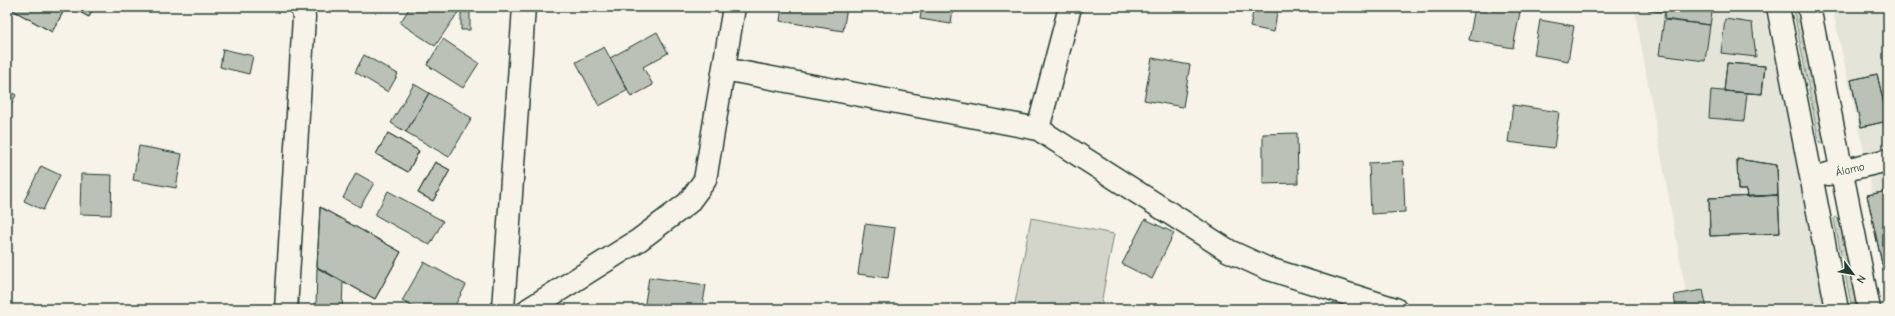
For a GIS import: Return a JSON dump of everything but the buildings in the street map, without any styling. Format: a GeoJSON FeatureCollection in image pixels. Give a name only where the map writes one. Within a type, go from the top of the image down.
{"type":"FeatureCollection","features":[{"type":"Feature","properties":{"kind":"street"},"geometry":{"type":"LineString","coordinates":[[286,309],[304,17],[302,7]]}},
{"type":"Feature","properties":{"kind":"street"},"geometry":{"type":"LineString","coordinates":[[503,309],[524,7]]}},
{"type":"Feature","properties":{"kind":"street"},"geometry":{"type":"LineString","coordinates":[[529,309],[639,240],[688,203],[705,180],[734,7]]}},
{"type":"Feature","properties":{"kind":"street"},"geometry":{"type":"LineString","coordinates":[[1038,129],[1070,7]]}},
{"type":"Feature","properties":{"kind":"street"},"geometry":{"type":"LineString","coordinates":[[1778,7],[1837,309]]}},
{"type":"Feature","properties":{"kind":"street"},"geometry":{"type":"LineString","coordinates":[[1809,7],[1869,309]]}},
{"type":"Feature","properties":{"kind":"street"},"geometry":{"type":"LineString","coordinates":[[724,69],[1038,129],[1229,251],[1266,268],[1395,309]]}},
{"type":"Feature","properties":{"kind":"street","name":"Álamo"},"geometry":{"type":"LineString","coordinates":[[1812,178],[1888,160]]}},
{"type":"Feature","properties":{"kind":"shaded area"},"geometry":{"type":"Polygon","coordinates":[[[1634,7],[1764,7],[1828,309],[1689,309],[1634,7]]]}},
{"type":"Feature","properties":{"kind":"shaded area"},"geometry":{"type":"Polygon","coordinates":[[[1793,7],[1798,7],[1824,142],[1823,144],[1819,142],[1793,7]]]}},
{"type":"Feature","properties":{"kind":"shaded area"},"geometry":{"type":"Polygon","coordinates":[[[1832,7],[1888,7],[1888,277],[1867,166],[1832,7]]]}},
{"type":"Feature","properties":{"kind":"shaded area"},"geometry":{"type":"Polygon","coordinates":[[[1835,217],[1839,218],[1857,309],[1852,309],[1834,219],[1835,217]]]}},
{"type":"Feature","properties":{"kind":"shaded area"},"geometry":{"type":"Polygon","coordinates":[[[1031,218],[1114,234],[1100,309],[1014,309],[1031,218]]]}}]}
